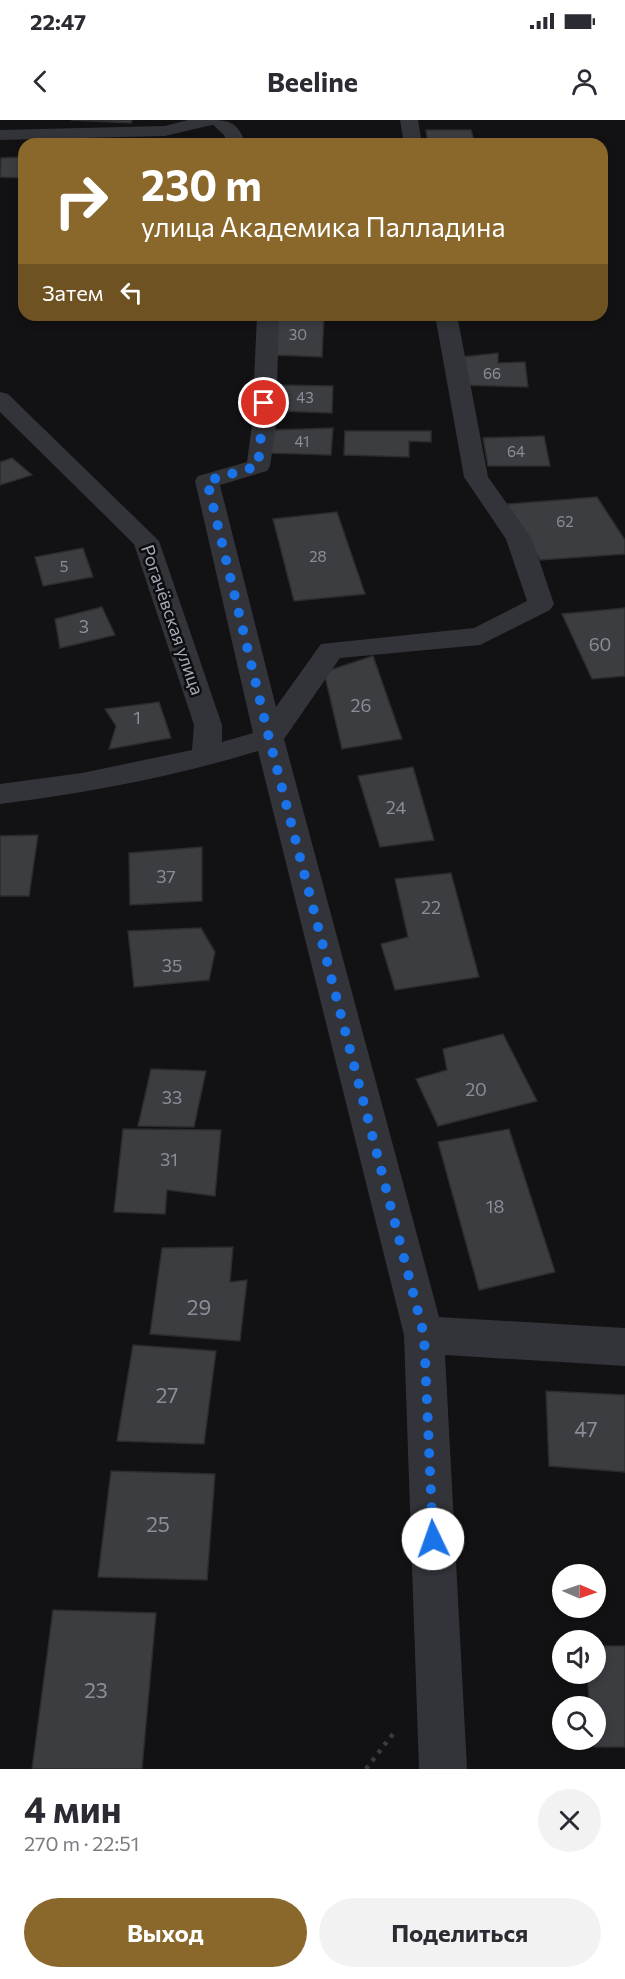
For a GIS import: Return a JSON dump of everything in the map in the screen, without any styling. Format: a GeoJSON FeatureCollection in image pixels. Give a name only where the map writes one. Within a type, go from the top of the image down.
{"type":"FeatureCollection","features":[{"type":"Feature","properties":{"kind":"street"},"geometry":{"type":"LineString","coordinates":[[0,135],[165,130],[210,120]]}},
{"type":"Feature","properties":{"kind":"street"},"geometry":{"type":"LineString","coordinates":[[217,120],[232,132],[234,138]]}},
{"type":"Feature","properties":{"kind":"street"},"geometry":{"type":"LineString","coordinates":[[409,120],[412,138]]}},
{"type":"Feature","properties":{"kind":"street"},"geometry":{"type":"LineString","coordinates":[[268,321],[264,425],[258,466],[207,481],[269,738],[424,1335],[443,1769]]}},
{"type":"Feature","properties":{"kind":"street"},"geometry":{"type":"LineString","coordinates":[[0,794],[82,783],[206,757],[269,738],[331,650],[480,636],[541,604],[519,539],[477,477],[447,321]]}},
{"type":"Feature","properties":{"kind":"street","name":"Рогачёвская улица"},"geometry":{"type":"LineString","coordinates":[[0,399],[146,541],[208,725],[206,757]]}},
{"type":"Feature","properties":{"kind":"street"},"geometry":{"type":"LineString","coordinates":[[424,1335],[625,1347]]}},
{"type":"Feature","properties":{"kind":"building"},"geometry":{"type":"Polygon","coordinates":[[[71,120],[132,120],[131,123],[71,120]]]}},
{"type":"Feature","properties":{"kind":"building"},"geometry":{"type":"Polygon","coordinates":[[[426,130],[471,130],[473,138],[427,138],[426,130]]]}},
{"type":"Feature","properties":{"kind":"building"},"geometry":{"type":"Polygon","coordinates":[[[18,157],[18,178],[0,177],[1,158],[18,157]]]}},
{"type":"Feature","properties":{"kind":"building"},"geometry":{"type":"Polygon","coordinates":[[[273,321],[324,321],[322,357],[275,355],[273,321]]]}},
{"type":"Feature","properties":{"kind":"building"},"geometry":{"type":"Polygon","coordinates":[[[498,353],[498,363],[525,362],[528,387],[459,385],[454,358],[498,353]]]}},
{"type":"Feature","properties":{"kind":"building"},"geometry":{"type":"Polygon","coordinates":[[[277,385],[333,386],[332,413],[278,411],[277,385]]]}},
{"type":"Feature","properties":{"kind":"building"},"geometry":{"type":"Polygon","coordinates":[[[333,428],[331,455],[271,453],[274,430],[333,428]]]}},
{"type":"Feature","properties":{"kind":"building"},"geometry":{"type":"Polygon","coordinates":[[[345,431],[431,431],[431,442],[409,441],[409,457],[344,455],[345,431]]]}},
{"type":"Feature","properties":{"kind":"building"},"geometry":{"type":"Polygon","coordinates":[[[544,436],[550,466],[488,466],[483,438],[544,436]]]}},
{"type":"Feature","properties":{"kind":"building"},"geometry":{"type":"Polygon","coordinates":[[[12,458],[32,475],[0,485],[0,462],[12,458]]]}},
{"type":"Feature","properties":{"kind":"building"},"geometry":{"type":"Polygon","coordinates":[[[597,497],[625,540],[625,554],[540,560],[507,504],[597,497]]]}},
{"type":"Feature","properties":{"kind":"building"},"geometry":{"type":"Polygon","coordinates":[[[337,512],[365,594],[294,601],[273,519],[337,512]]]}},
{"type":"Feature","properties":{"kind":"building"},"geometry":{"type":"Polygon","coordinates":[[[83,548],[93,577],[43,586],[35,557],[83,548]]]}},
{"type":"Feature","properties":{"kind":"building"},"geometry":{"type":"Polygon","coordinates":[[[102,607],[115,635],[60,648],[55,619],[102,607]]]}},
{"type":"Feature","properties":{"kind":"building"},"geometry":{"type":"Polygon","coordinates":[[[625,608],[625,676],[592,679],[562,614],[625,608]]]}},
{"type":"Feature","properties":{"kind":"building"},"geometry":{"type":"Polygon","coordinates":[[[373,656],[402,739],[342,749],[324,672],[373,656]]]}},
{"type":"Feature","properties":{"kind":"building"},"geometry":{"type":"Polygon","coordinates":[[[159,702],[171,738],[109,749],[116,726],[105,709],[159,702]]]}},
{"type":"Feature","properties":{"kind":"building"},"geometry":{"type":"Polygon","coordinates":[[[413,767],[434,840],[380,847],[358,776],[413,767]]]}},
{"type":"Feature","properties":{"kind":"building"},"geometry":{"type":"Polygon","coordinates":[[[38,835],[29,896],[0,896],[0,836],[38,835]]]}},
{"type":"Feature","properties":{"kind":"building"},"geometry":{"type":"Polygon","coordinates":[[[202,847],[202,901],[130,905],[129,853],[202,847]]]}},
{"type":"Feature","properties":{"kind":"building"},"geometry":{"type":"Polygon","coordinates":[[[451,873],[479,977],[395,990],[381,944],[408,937],[395,879],[451,873]]]}},
{"type":"Feature","properties":{"kind":"building"},"geometry":{"type":"Polygon","coordinates":[[[201,928],[215,952],[209,980],[134,987],[128,931],[201,928]]]}},
{"type":"Feature","properties":{"kind":"building"},"geometry":{"type":"Polygon","coordinates":[[[503,1034],[537,1101],[438,1126],[416,1079],[447,1070],[443,1049],[503,1034]]]}},
{"type":"Feature","properties":{"kind":"building"},"geometry":{"type":"Polygon","coordinates":[[[151,1069],[206,1071],[194,1127],[138,1126],[151,1069]]]}},
{"type":"Feature","properties":{"kind":"building"},"geometry":{"type":"Polygon","coordinates":[[[123,1129],[221,1130],[215,1196],[167,1190],[165,1214],[114,1212],[123,1129]]]}},
{"type":"Feature","properties":{"kind":"building"},"geometry":{"type":"Polygon","coordinates":[[[509,1129],[555,1272],[479,1290],[438,1142],[509,1129]]]}},
{"type":"Feature","properties":{"kind":"building"},"geometry":{"type":"Polygon","coordinates":[[[233,1247],[230,1282],[247,1280],[240,1341],[150,1334],[162,1248],[233,1247]]]}},
{"type":"Feature","properties":{"kind":"building"},"geometry":{"type":"Polygon","coordinates":[[[133,1345],[216,1351],[204,1444],[117,1441],[133,1345]]]}},
{"type":"Feature","properties":{"kind":"building"},"geometry":{"type":"Polygon","coordinates":[[[546,1391],[625,1395],[625,1472],[549,1466],[546,1391]]]}},
{"type":"Feature","properties":{"kind":"building"},"geometry":{"type":"Polygon","coordinates":[[[111,1471],[215,1474],[207,1580],[98,1577],[111,1471]]]}},
{"type":"Feature","properties":{"kind":"building"},"geometry":{"type":"Polygon","coordinates":[[[53,1610],[156,1613],[142,1769],[32,1769],[53,1610]]]}},
{"type":"Feature","properties":{"kind":"building"},"geometry":{"type":"Polygon","coordinates":[[[606,1646],[625,1646],[625,1747],[606,1747],[606,1696],[589,1696],[588,1684],[606,1684],[606,1646]]]}},
{"type":"Feature","properties":{"kind":"route"},"geometry":{"type":"LineString","coordinates":[[264,403],[264,425],[258,466],[207,481],[269,738],[424,1335],[433,1539]]}}]}
